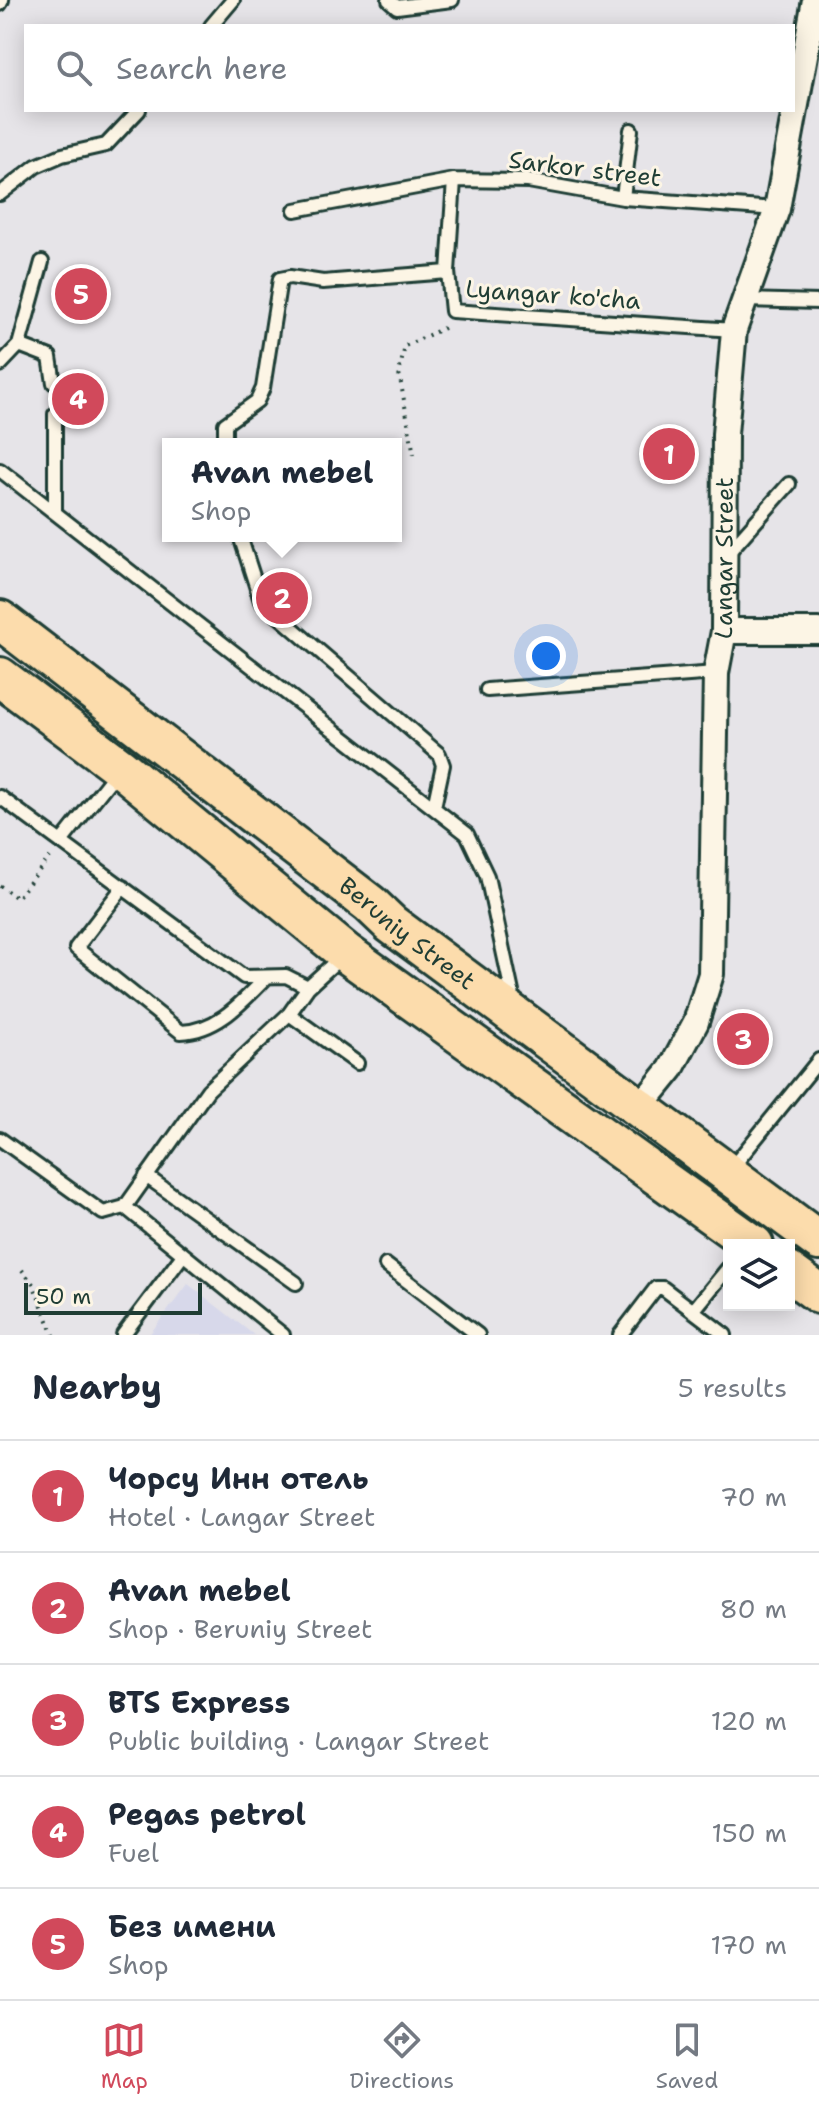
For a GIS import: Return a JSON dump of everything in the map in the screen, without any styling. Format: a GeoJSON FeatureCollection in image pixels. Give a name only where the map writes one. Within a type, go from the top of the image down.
{"type":"FeatureCollection","features":[{"type":"Feature","properties":{"kind":"main road","name":"Beruniy Street"},"geometry":{"type":"LineString","coordinates":[[0,620],[358,894],[391,924],[641,1106],[819,1241]]}},
{"type":"Feature","properties":{"kind":"main road","name":"Beruniy Street"},"geometry":{"type":"LineString","coordinates":[[0,677],[120,767],[346,953],[730,1239]]}},
{"type":"Feature","properties":{"kind":"main road"},"geometry":{"type":"LineString","coordinates":[[346,953],[391,924]]}},
{"type":"Feature","properties":{"kind":"main road"},"geometry":{"type":"LineString","coordinates":[[795,1276],[819,1294]]}},
{"type":"Feature","properties":{"kind":"street","name":"Langar Street"},"geometry":{"type":"LineString","coordinates":[[641,1106],[671,1069],[696,1022],[711,974],[716,673],[724,631],[725,434],[734,330],[777,209],[806,80],[815,0]]}},
{"type":"Feature","properties":{"kind":"street"},"geometry":{"type":"LineString","coordinates":[[724,631],[819,631]]}},
{"type":"Feature","properties":{"kind":"lane"},"geometry":{"type":"LineString","coordinates":[[213,24],[233,0]]}},
{"type":"Feature","properties":{"kind":"lane"},"geometry":{"type":"LineString","coordinates":[[389,0],[397,7],[452,0]]}},
{"type":"Feature","properties":{"kind":"lane"},"geometry":{"type":"LineString","coordinates":[[0,194],[36,166],[62,155],[106,145],[137,112]]}},
{"type":"Feature","properties":{"kind":"lane"},"geometry":{"type":"LineString","coordinates":[[623,198],[631,130]]}},
{"type":"Feature","properties":{"kind":"lane","name":"Sarkor street"},"geometry":{"type":"LineString","coordinates":[[295,210],[454,180],[528,181],[623,198],[777,209]]}},
{"type":"Feature","properties":{"kind":"lane","name":"Lyangar ko'cha"},"geometry":{"type":"LineString","coordinates":[[454,180],[448,272],[452,311],[734,330]]}},
{"type":"Feature","properties":{"kind":"lane"},"geometry":{"type":"LineString","coordinates":[[0,365],[19,345],[42,262]]}},
{"type":"Feature","properties":{"kind":"lane"},"geometry":{"type":"LineString","coordinates":[[225,438],[225,424],[257,401],[263,388],[280,279],[290,277],[323,282],[448,272]]}},
{"type":"Feature","properties":{"kind":"lane"},"geometry":{"type":"LineString","coordinates":[[744,300],[819,302]]}},
{"type":"Feature","properties":{"kind":"lane"},"geometry":{"type":"LineString","coordinates":[[19,345],[50,357],[54,383]]}},
{"type":"Feature","properties":{"kind":"lane"},"geometry":{"type":"LineString","coordinates":[[55,414],[55,512]]}},
{"type":"Feature","properties":{"kind":"lane"},"geometry":{"type":"LineString","coordinates":[[0,470],[467,834],[487,876],[512,977],[517,1017]]}},
{"type":"Feature","properties":{"kind":"lane"},"geometry":{"type":"LineString","coordinates":[[726,555],[789,484]]}},
{"type":"Feature","properties":{"kind":"lane"},"geometry":{"type":"LineString","coordinates":[[242,542],[261,601],[439,754],[443,765],[434,807]]}},
{"type":"Feature","properties":{"kind":"lane"},"geometry":{"type":"LineString","coordinates":[[487,690],[716,673]]}},
{"type":"Feature","properties":{"kind":"lane"},"geometry":{"type":"LineString","coordinates":[[61,842],[120,767]]}},
{"type":"Feature","properties":{"kind":"lane"},"geometry":{"type":"LineString","coordinates":[[0,797],[244,977],[286,976],[308,987]]}},
{"type":"Feature","properties":{"kind":"lane"},"geometry":{"type":"LineString","coordinates":[[123,887],[76,948],[181,1032],[198,1031],[230,1014],[267,977]]}},
{"type":"Feature","properties":{"kind":"lane"},"geometry":{"type":"LineString","coordinates":[[0,1139],[103,1213],[125,1207],[208,1090],[289,1014],[308,987],[346,953]]}},
{"type":"Feature","properties":{"kind":"lane"},"geometry":{"type":"LineString","coordinates":[[289,1014],[357,1063]]}},
{"type":"Feature","properties":{"kind":"lane"},"geometry":{"type":"LineString","coordinates":[[728,1173],[819,1060]]}},
{"type":"Feature","properties":{"kind":"lane"},"geometry":{"type":"LineString","coordinates":[[146,1176],[296,1283]]}},
{"type":"Feature","properties":{"kind":"lane"},"geometry":{"type":"LineString","coordinates":[[125,1207],[283,1335]]}},
{"type":"Feature","properties":{"kind":"lane"},"geometry":{"type":"LineString","coordinates":[[123,1335],[183,1255]]}},
{"type":"Feature","properties":{"kind":"lane"},"geometry":{"type":"LineString","coordinates":[[386,1265],[478,1335]]}},
{"type":"Feature","properties":{"kind":"lane"},"geometry":{"type":"LineString","coordinates":[[693,1311],[723,1276]]}},
{"type":"Feature","properties":{"kind":"lane"},"geometry":{"type":"LineString","coordinates":[[620,1335],[656,1288],[663,1288],[725,1335]]}},
{"type":"Feature","properties":{"kind":"path"},"geometry":{"type":"LineString","coordinates":[[414,455],[399,373],[405,346],[449,325],[452,311]]}},
{"type":"Feature","properties":{"kind":"path"},"geometry":{"type":"LineString","coordinates":[[0,886],[17,898],[61,842]]}},
{"type":"Feature","properties":{"kind":"path"},"geometry":{"type":"LineString","coordinates":[[22,1270],[33,1284],[54,1335]]}},
{"type":"Feature","properties":{"kind":"shaded area"},"geometry":{"type":"Polygon","coordinates":[[[188,1284],[254,1335],[149,1335],[188,1284]]]}},
{"type":"Feature","properties":{"kind":"place","name":"Без имени"},"geometry":{"type":"Point","coordinates":[81,294]}},
{"type":"Feature","properties":{"kind":"place","name":"Pegas petrol"},"geometry":{"type":"Point","coordinates":[78,399]}},
{"type":"Feature","properties":{"kind":"place","name":"Чорсу Инн отель"},"geometry":{"type":"Point","coordinates":[669,454]}},
{"type":"Feature","properties":{"kind":"place","name":"Avan mebel"},"geometry":{"type":"Point","coordinates":[282,598]}},
{"type":"Feature","properties":{"kind":"place","name":"BTS Express"},"geometry":{"type":"Point","coordinates":[743,1039]}}]}
